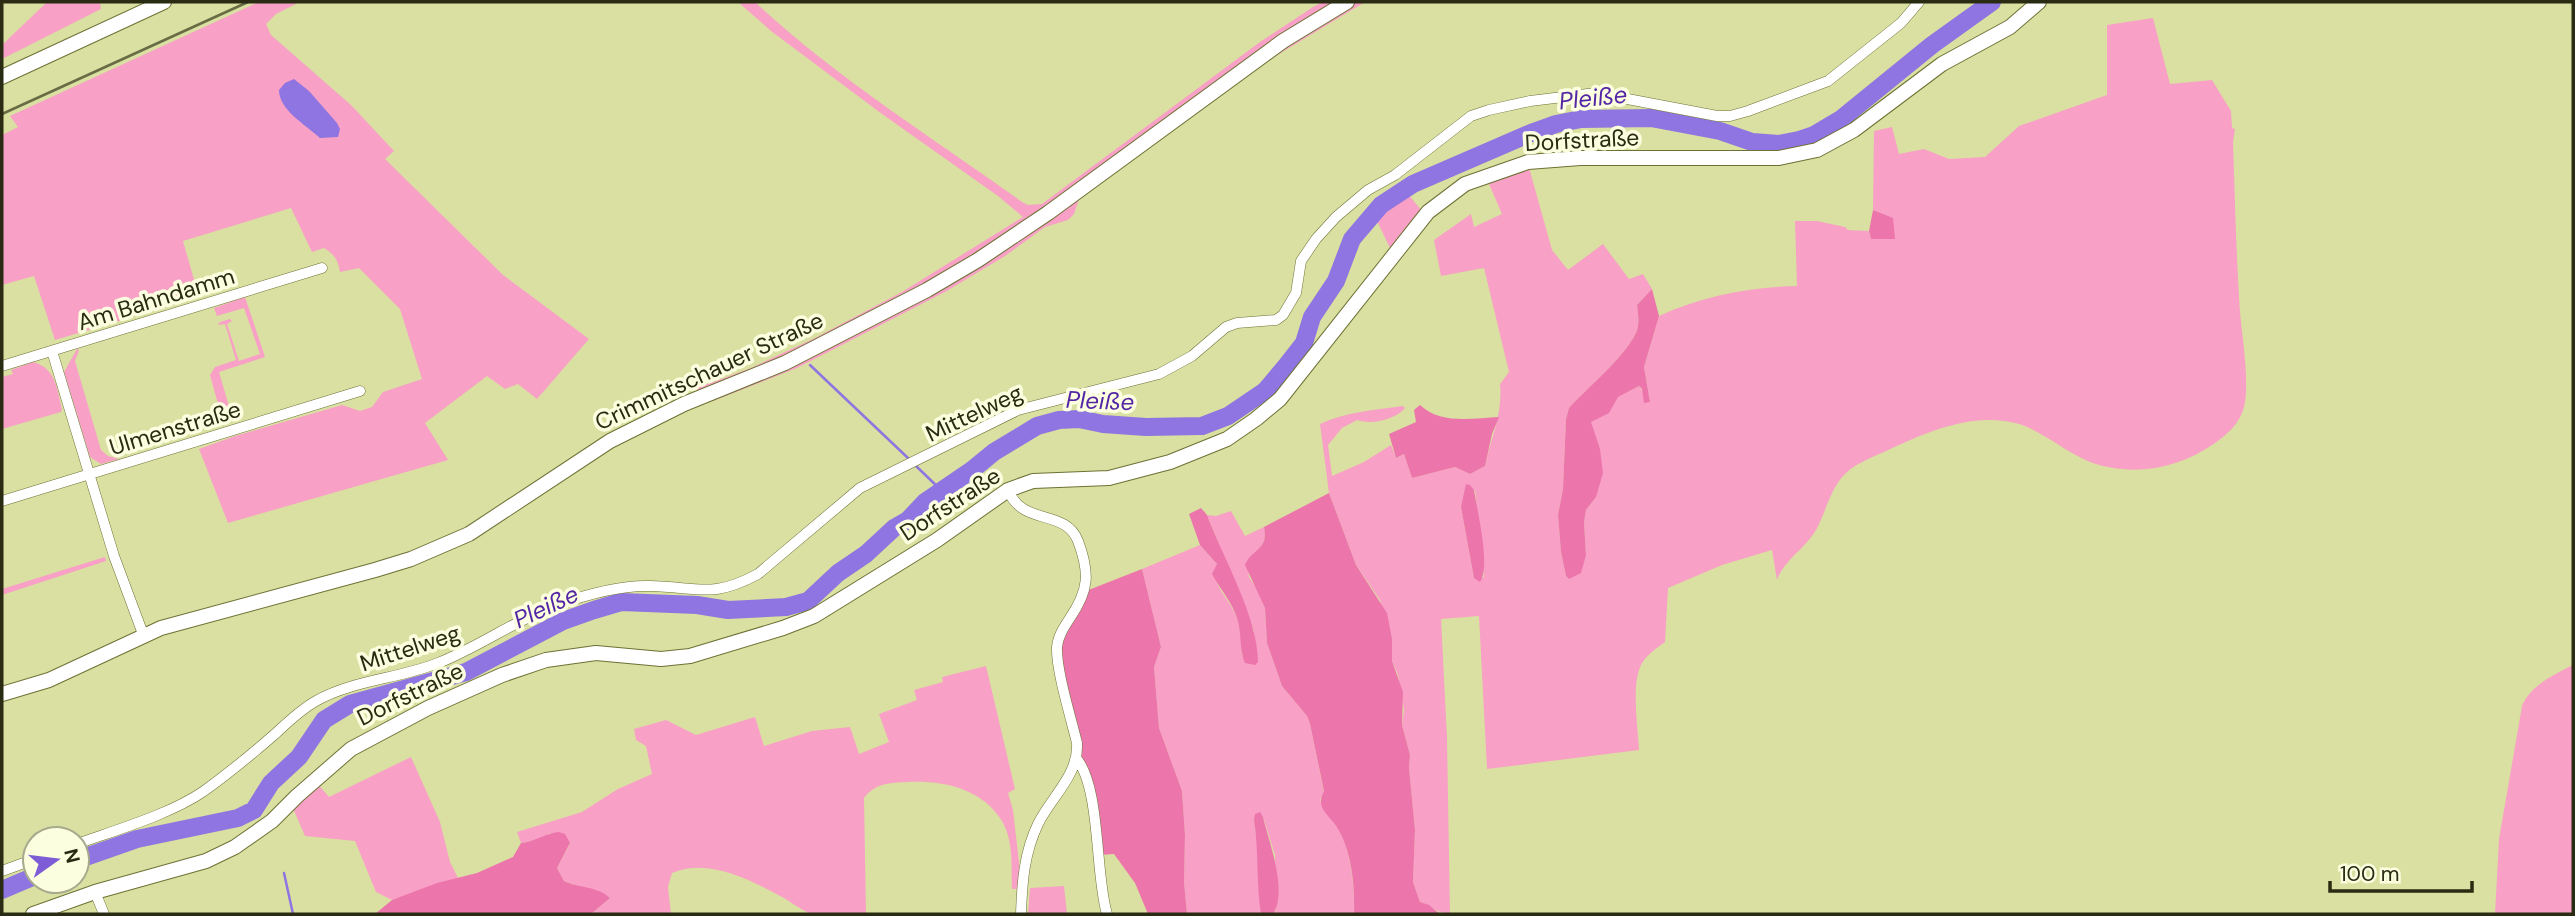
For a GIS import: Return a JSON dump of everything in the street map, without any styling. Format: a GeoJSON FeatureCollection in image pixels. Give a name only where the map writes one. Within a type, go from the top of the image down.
{"type":"FeatureCollection","features":[{"type":"Feature","properties":{"kind":"street"},"geometry":{"type":"LineString","coordinates":[[2,77],[164,2]]}},
{"type":"Feature","properties":{"kind":"street","name":"Crimmitschauer Straße"},"geometry":{"type":"LineString","coordinates":[[2,694],[49,680],[144,634],[411,559],[469,534],[587,455],[628,432],[684,404],[785,363],[969,266],[1048,213],[1283,41],[1347,2]]}},
{"type":"Feature","properties":{"kind":"street","name":"Mittelweg"},"geometry":{"type":"LineString","coordinates":[[91,839],[189,801],[221,778],[300,711],[319,699],[365,682],[434,665],[469,651],[556,605],[585,597],[619,589],[650,586],[711,591],[740,584],[758,574],[860,488],[1018,410],[1158,374],[1192,356],[1226,327],[1237,323],[1276,320],[1283,315],[1296,293],[1301,261],[1336,217],[1368,190],[1395,175],[1471,116],[1530,101],[1596,93],[1717,116],[1730,116],[1828,81],[1901,23],[1919,2]]}},
{"type":"Feature","properties":{"kind":"street","name":"Dorfstraße"},"geometry":{"type":"LineString","coordinates":[[33,914],[95,892],[206,861],[234,847],[272,821],[351,749],[428,708],[527,664],[596,653],[661,659],[690,656],[805,620],[937,540],[1008,490],[1032,481],[1110,478],[1137,472],[1199,452],[1227,439],[1280,399],[1294,384],[1428,212],[1465,184],[1528,163],[1580,158],[1779,158],[1817,150],[1854,130],[1942,64],[2010,27],[2039,2]]}},
{"type":"Feature","properties":{"kind":"street","name":"Am Bahndamm"},"geometry":{"type":"LineString","coordinates":[[2,366],[322,268]]}},
{"type":"Feature","properties":{"kind":"street"},"geometry":{"type":"LineString","coordinates":[[52,351],[114,556],[144,634]]}},
{"type":"Feature","properties":{"kind":"street","name":"Ulmenstraße"},"geometry":{"type":"LineString","coordinates":[[2,501],[360,391]]}},
{"type":"Feature","properties":{"kind":"street"},"geometry":{"type":"LineString","coordinates":[[1008,490],[1012,501],[1023,510],[1069,526],[1079,543],[1087,580],[1084,596],[1062,630],[1057,648],[1077,743],[1076,758],[1069,776],[1041,819],[1031,842],[1023,871],[1021,914]]}},
{"type":"Feature","properties":{"kind":"street"},"geometry":{"type":"LineString","coordinates":[[1076,758],[1083,768],[1094,811],[1107,914]]}},
{"type":"Feature","properties":{"kind":"street"},"geometry":{"type":"LineString","coordinates":[[2,872],[21,865]]}},
{"type":"Feature","properties":{"kind":"street"},"geometry":{"type":"LineString","coordinates":[[95,892],[104,914]]}},
{"type":"Feature","properties":{"kind":"shaded area"},"geometry":{"type":"Polygon","coordinates":[[[47,2],[100,2],[101,9],[2,59],[2,45],[47,2]]]}},
{"type":"Feature","properties":{"kind":"shaded area"},"geometry":{"type":"Polygon","coordinates":[[[259,2],[300,2],[276,14],[266,24],[271,35],[351,105],[394,151],[385,159],[503,275],[589,339],[537,399],[518,384],[505,389],[487,376],[425,423],[448,460],[228,523],[199,449],[342,405],[360,411],[372,407],[383,392],[422,379],[400,309],[359,268],[340,272],[335,258],[324,248],[312,252],[291,208],[183,241],[199,297],[55,340],[34,276],[2,285],[2,135],[18,127],[10,116],[259,2]]]}},
{"type":"Feature","properties":{"kind":"shaded area"},"geometry":{"type":"Polygon","coordinates":[[[738,2],[755,2],[851,82],[1028,205],[1042,204],[1260,42],[1313,7],[1323,2],[1365,2],[1274,57],[1079,199],[1074,214],[1068,220],[1045,227],[1005,256],[945,292],[797,368],[713,401],[690,384],[708,384],[751,368],[813,339],[902,292],[1023,217],[771,31],[738,2]]]}},
{"type":"Feature","properties":{"kind":"shaded area"},"geometry":{"type":"Polygon","coordinates":[[[2153,18],[2170,84],[2212,80],[2231,111],[2232,128],[2235,129],[2233,142],[2237,248],[2246,386],[2244,407],[2236,423],[2224,436],[2202,451],[2174,463],[2145,469],[2130,470],[2099,465],[2019,424],[1985,420],[1934,431],[1859,463],[1840,480],[1816,530],[1784,566],[1777,580],[1772,550],[1722,565],[1668,588],[1665,642],[1641,665],[1636,684],[1639,750],[1487,769],[1479,616],[1441,619],[1447,738],[1450,914],[1420,902],[1413,882],[1415,830],[1410,755],[1402,725],[1404,710],[1398,675],[1392,661],[1392,639],[1380,600],[1356,565],[1329,493],[1320,424],[1360,412],[1403,406],[1405,408],[1383,420],[1357,420],[1342,428],[1328,445],[1332,476],[1364,462],[1391,445],[1396,458],[1404,454],[1412,478],[1455,467],[1470,474],[1485,466],[1498,415],[1500,384],[1509,372],[1484,268],[1441,276],[1434,240],[1471,214],[1474,227],[1502,214],[1486,177],[1528,164],[1552,250],[1568,270],[1603,244],[1629,279],[1643,274],[1652,289],[1637,305],[1638,326],[1630,343],[1569,408],[1566,419],[1563,489],[1558,515],[1561,552],[1569,579],[1586,555],[1586,510],[1596,497],[1591,422],[1617,397],[1639,386],[1650,402],[1644,367],[1659,316],[1692,303],[1727,294],[1797,286],[1795,221],[1817,221],[1848,230],[1869,231],[1871,239],[1885,216],[1873,210],[1874,131],[1892,127],[1899,154],[1924,149],[1949,159],[1985,157],[2019,126],[2107,95],[2107,25],[2153,18]],[[1475,490],[1461,507],[1474,578],[1484,577],[1475,490]]]}},
{"type":"Feature","properties":{"kind":"shaded area"},"geometry":{"type":"Polygon","coordinates":[[[294,79],[309,91],[337,123],[340,129],[338,137],[320,138],[288,111],[279,90],[294,79]]]}},
{"type":"Feature","properties":{"kind":"shaded area"},"geometry":{"type":"Polygon","coordinates":[[[1407,193],[1422,211],[1391,250],[1377,221],[1384,210],[1407,193]]]}},
{"type":"Feature","properties":{"kind":"shaded area"},"geometry":{"type":"Polygon","coordinates":[[[1873,210],[1893,218],[1895,239],[1871,239],[1869,231],[1873,210]]]}},
{"type":"Feature","properties":{"kind":"shaded area"},"geometry":{"type":"Polygon","coordinates":[[[1652,289],[1659,316],[1644,367],[1650,402],[1644,403],[1639,386],[1618,397],[1609,413],[1591,422],[1600,449],[1603,473],[1596,497],[1586,510],[1586,555],[1581,573],[1569,579],[1561,552],[1558,515],[1563,489],[1566,419],[1569,408],[1630,343],[1638,326],[1637,305],[1652,289]]]}},
{"type":"Feature","properties":{"kind":"shaded area"},"geometry":{"type":"Polygon","coordinates":[[[245,297],[265,357],[219,372],[233,420],[227,423],[223,422],[210,375],[215,367],[236,360],[225,324],[218,325],[220,322],[230,319],[232,321],[227,324],[239,361],[260,354],[244,308],[217,316],[214,308],[245,297]]]}},
{"type":"Feature","properties":{"kind":"shaded area"},"geometry":{"type":"Polygon","coordinates":[[[77,349],[79,350],[75,361],[101,450],[108,456],[119,459],[101,464],[90,457],[64,372],[77,349]]]}},
{"type":"Feature","properties":{"kind":"shaded area"},"geometry":{"type":"Polygon","coordinates":[[[33,362],[51,374],[59,394],[61,412],[2,429],[2,377],[13,374],[11,370],[33,362]]]}},
{"type":"Feature","properties":{"kind":"shaded area"},"geometry":{"type":"Polygon","coordinates":[[[1420,405],[1447,418],[1499,417],[1485,466],[1470,474],[1455,467],[1412,478],[1404,454],[1396,458],[1389,434],[1416,422],[1414,410],[1420,405]]]}},
{"type":"Feature","properties":{"kind":"shaded area"},"geometry":{"type":"Polygon","coordinates":[[[1466,484],[1474,490],[1482,538],[1484,564],[1480,582],[1474,578],[1461,507],[1466,484]]]}},
{"type":"Feature","properties":{"kind":"shaded area"},"geometry":{"type":"Polygon","coordinates":[[[1329,493],[1356,565],[1387,613],[1392,639],[1392,661],[1403,692],[1402,725],[1410,755],[1415,830],[1413,882],[1420,902],[1440,914],[1354,914],[1349,859],[1343,838],[1322,807],[1324,791],[1310,724],[1307,716],[1282,686],[1267,643],[1265,608],[1245,565],[1264,541],[1264,527],[1329,493]]]}},
{"type":"Feature","properties":{"kind":"shaded area"},"geometry":{"type":"Polygon","coordinates":[[[1201,508],[1207,515],[1246,607],[1256,645],[1258,662],[1255,665],[1245,663],[1237,618],[1212,574],[1217,564],[1200,545],[1189,514],[1201,508]]]}},
{"type":"Feature","properties":{"kind":"shaded area"},"geometry":{"type":"Polygon","coordinates":[[[1231,511],[1245,536],[1264,527],[1265,537],[1261,546],[1247,560],[1249,577],[1265,608],[1267,643],[1282,686],[1307,716],[1310,724],[1324,792],[1320,800],[1338,828],[1349,858],[1354,914],[1273,914],[1276,909],[1275,855],[1263,817],[1254,820],[1261,914],[1187,914],[1182,791],[1159,728],[1154,667],[1161,647],[1142,569],[1200,545],[1217,564],[1215,571],[1218,585],[1238,623],[1242,657],[1254,631],[1207,515],[1216,516],[1231,511]]]}},
{"type":"Feature","properties":{"kind":"shaded area"},"geometry":{"type":"Polygon","coordinates":[[[105,557],[106,561],[2,595],[2,589],[105,557]]]}},
{"type":"Feature","properties":{"kind":"shaded area"},"geometry":{"type":"Polygon","coordinates":[[[1142,569],[1161,647],[1154,667],[1159,728],[1182,791],[1187,914],[1148,914],[1135,883],[1114,854],[1100,855],[1094,811],[1058,648],[1086,591],[1142,569]]]}},
{"type":"Feature","properties":{"kind":"shaded area"},"geometry":{"type":"Polygon","coordinates":[[[2573,665],[2573,914],[2495,914],[2499,839],[2522,706],[2537,686],[2573,665]]]}},
{"type":"Feature","properties":{"kind":"shaded area"},"geometry":{"type":"Polygon","coordinates":[[[986,666],[1015,789],[1008,793],[1013,810],[1022,889],[1012,889],[1008,837],[994,810],[984,801],[960,788],[934,783],[889,784],[873,789],[864,798],[866,914],[812,914],[744,878],[715,869],[701,868],[672,873],[668,887],[671,914],[591,914],[610,898],[564,881],[557,868],[570,844],[550,833],[539,840],[521,843],[517,832],[582,812],[618,789],[652,774],[646,746],[636,740],[634,729],[666,720],[696,735],[755,717],[764,746],[812,731],[850,727],[859,754],[889,742],[879,714],[917,700],[914,690],[943,682],[942,677],[986,666]]]}},
{"type":"Feature","properties":{"kind":"shaded area"},"geometry":{"type":"Polygon","coordinates":[[[411,757],[440,822],[450,862],[458,878],[392,900],[376,892],[355,841],[305,836],[292,806],[317,783],[329,797],[411,757]]]}},
{"type":"Feature","properties":{"kind":"shaded area"},"geometry":{"type":"Polygon","coordinates":[[[1260,812],[1278,880],[1279,893],[1273,914],[1261,914],[1259,903],[1254,820],[1255,814],[1260,812]]]}},
{"type":"Feature","properties":{"kind":"shaded area"},"geometry":{"type":"Polygon","coordinates":[[[559,832],[565,834],[570,843],[557,868],[564,881],[599,891],[610,898],[591,914],[375,914],[392,900],[437,883],[477,873],[513,857],[521,843],[559,832]]]}},
{"type":"Feature","properties":{"kind":"shaded area"},"geometry":{"type":"Polygon","coordinates":[[[1064,886],[1067,914],[1028,914],[1030,888],[1064,886]]]}},
{"type":"Feature","properties":{"kind":"waterway","name":"Pleiße"},"geometry":{"type":"LineString","coordinates":[[91,855],[137,839],[238,818],[254,810],[271,783],[299,757],[324,720],[350,704],[466,672],[563,621],[594,610],[621,602],[697,605],[728,610],[786,607],[808,601],[838,573],[908,520],[925,502],[994,452],[1037,426],[1059,420],[1079,419],[1103,424],[1146,427],[1202,426],[1228,416],[1265,391],[1286,366],[1304,343],[1312,317],[1336,281],[1352,239],[1381,205],[1413,184],[1531,133],[1581,119],[1651,118],[1720,131],[1752,142],[1779,144],[1799,140],[1814,135],[1841,119],[1932,45],[1992,2]]}},
{"type":"Feature","properties":{"kind":"waterway"},"geometry":{"type":"LineString","coordinates":[[810,365],[909,459]]}},
{"type":"Feature","properties":{"kind":"waterway"},"geometry":{"type":"LineString","coordinates":[[916,466],[941,490]]}},
{"type":"Feature","properties":{"kind":"waterway"},"geometry":{"type":"LineString","coordinates":[[284,873],[293,914]]}},
{"type":"Feature","properties":{"kind":"waterway","name":"Pleiße"},"geometry":{"type":"LineString","coordinates":[[2,890],[21,882]]}},
{"type":"Feature","properties":{"kind":"railway"},"geometry":{"type":"LineString","coordinates":[[2,114],[248,2]]}}]}
